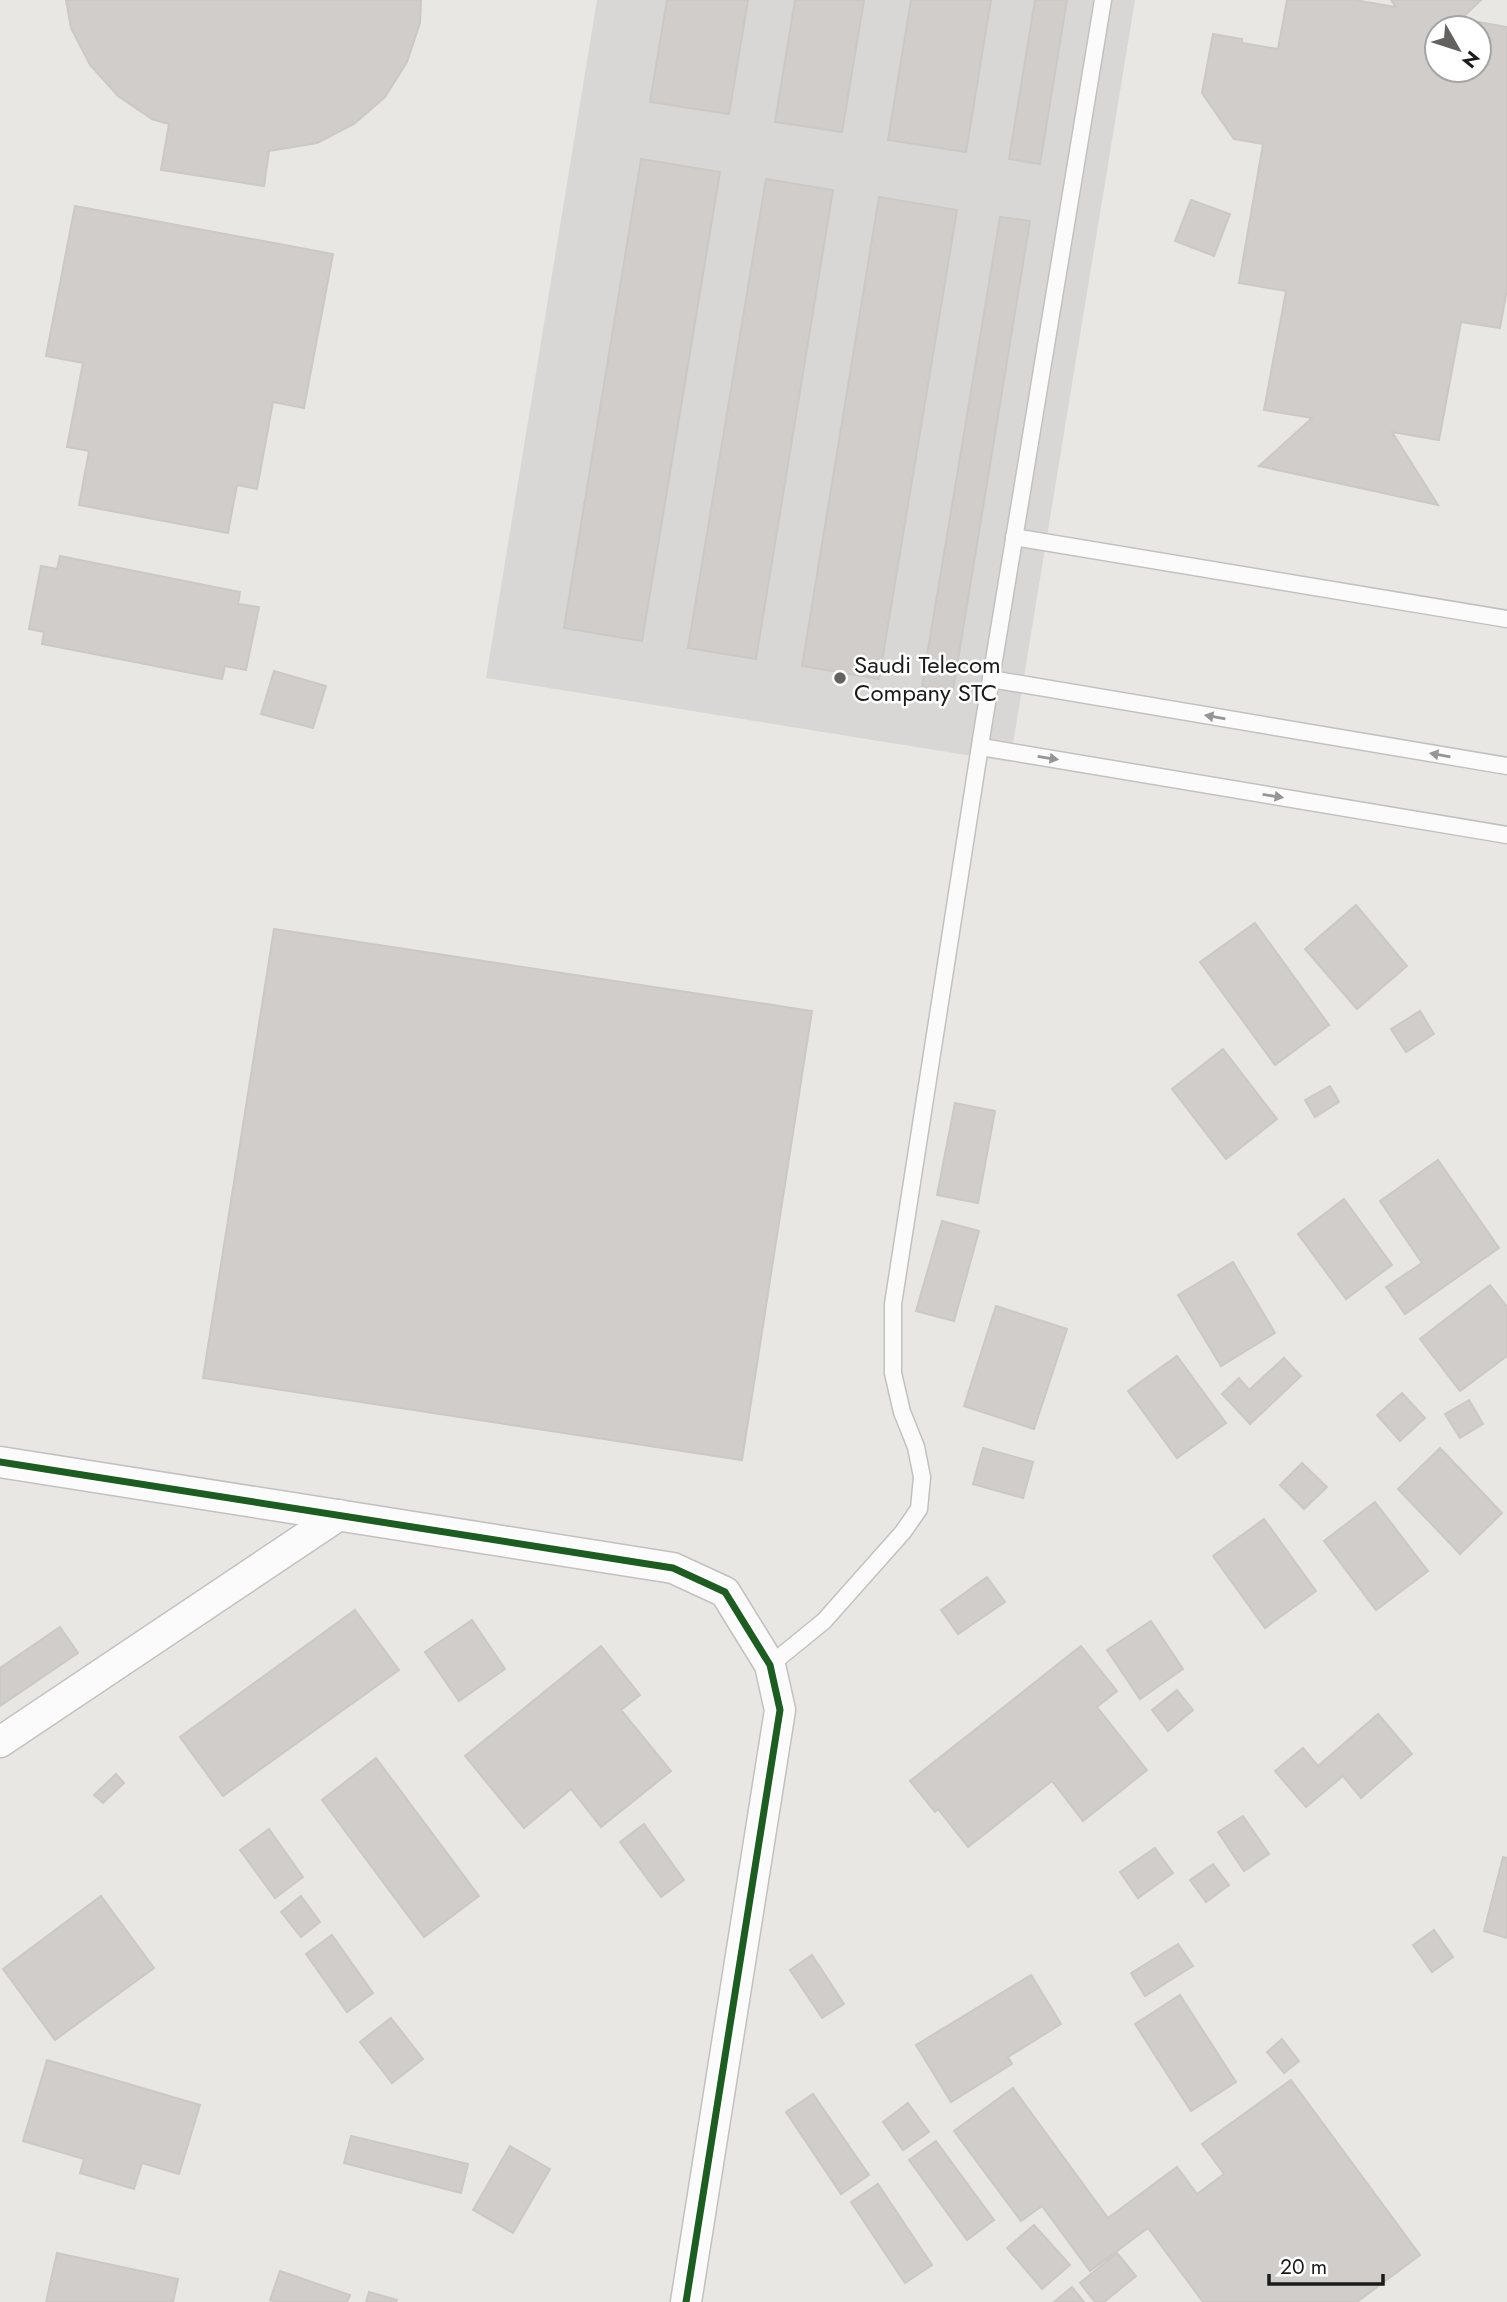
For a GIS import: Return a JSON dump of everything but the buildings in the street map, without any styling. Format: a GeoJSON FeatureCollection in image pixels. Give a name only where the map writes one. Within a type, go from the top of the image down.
{"type":"FeatureCollection","features":[{"type":"Feature","properties":{"kind":"street"},"geometry":{"type":"LineString","coordinates":[[0,1462],[673,1568],[725,1592],[770,1665],[780,1710],[686,2302]]}},
{"type":"Feature","properties":{"kind":"street"},"geometry":{"type":"LineString","coordinates":[[0,1742],[339,1516]]}},
{"type":"Feature","properties":{"kind":"lane"},"geometry":{"type":"LineString","coordinates":[[770,1665],[824,1621],[903,1532],[919,1509],[922,1477],[916,1447],[902,1412],[892,1373],[893,1304],[990,679],[1103,0]]}},
{"type":"Feature","properties":{"kind":"lane"},"geometry":{"type":"LineString","coordinates":[[1014,537],[1507,619]]}},
{"type":"Feature","properties":{"kind":"lane"},"geometry":{"type":"LineString","coordinates":[[990,679],[1507,766]]}},
{"type":"Feature","properties":{"kind":"lane"},"geometry":{"type":"LineString","coordinates":[[981,747],[1507,835]]}},
{"type":"Feature","properties":{"kind":"shaded area"},"geometry":{"type":"Polygon","coordinates":[[[597,0],[1135,0],[1010,762],[486,678],[597,0]]]}},
{"type":"Feature","properties":{"kind":"cycle path"},"geometry":{"type":"LineString","coordinates":[[0,1462],[673,1568],[725,1592],[770,1665],[780,1710],[686,2302]]}},
{"type":"Feature","properties":{"kind":"place","name":"Saudi Telecom Company STC"},"geometry":{"type":"Point","coordinates":[840,678]}}]}
